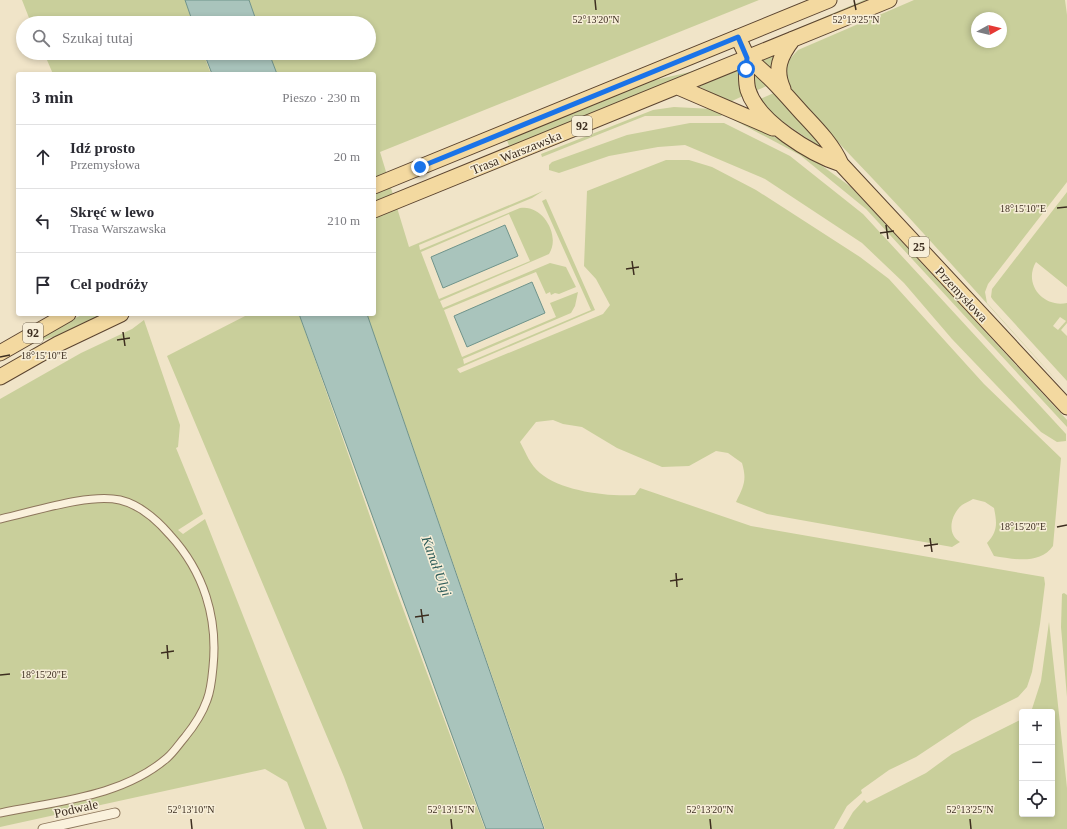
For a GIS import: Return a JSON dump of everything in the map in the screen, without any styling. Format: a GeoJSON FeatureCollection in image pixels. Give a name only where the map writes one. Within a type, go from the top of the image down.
{"type":"FeatureCollection","features":[{"type":"Feature","properties":{"kind":"main road","name":"Trasa Warszawska"},"geometry":{"type":"LineString","coordinates":[[376,185],[829,0]]}},
{"type":"Feature","properties":{"kind":"main road","name":"Trasa Warszawska"},"geometry":{"type":"LineString","coordinates":[[376,209],[889,0]]}},
{"type":"Feature","properties":{"kind":"main road","name":"Przemysłowa"},"geometry":{"type":"LineString","coordinates":[[738,37],[747,58],[746,80],[751,98],[762,113],[782,131],[826,159],[841,164]]}},
{"type":"Feature","properties":{"kind":"main road","name":"25"},"geometry":{"type":"LineString","coordinates":[[785,94],[778,74],[779,62],[793,39]]}},
{"type":"Feature","properties":{"kind":"main road"},"geometry":{"type":"LineString","coordinates":[[747,58],[763,71],[785,94]]}},
{"type":"Feature","properties":{"kind":"main road","name":"25"},"geometry":{"type":"LineString","coordinates":[[678,87],[760,124],[782,131]]}},
{"type":"Feature","properties":{"kind":"main road","name":"Przemysłowa"},"geometry":{"type":"LineString","coordinates":[[785,94],[834,148],[841,164],[1067,406]]}},
{"type":"Feature","properties":{"kind":"main road","name":"92"},"geometry":{"type":"LineString","coordinates":[[0,353],[65,316]]}},
{"type":"Feature","properties":{"kind":"main road","name":"92"},"geometry":{"type":"LineString","coordinates":[[0,377],[58,344],[117,316]]}},
{"type":"Feature","properties":{"kind":"street"},"geometry":{"type":"LineString","coordinates":[[0,520],[80,501],[104,498],[121,500],[138,507],[162,526],[177,542],[193,567],[207,597],[214,625],[215,647],[212,680],[207,700],[195,724],[166,759],[132,780],[103,792],[0,813]]}},
{"type":"Feature","properties":{"kind":"street","name":"Podwale"},"geometry":{"type":"LineString","coordinates":[[43,829],[115,813]]}},
{"type":"Feature","properties":{"kind":"green space"},"geometry":{"type":"Polygon","coordinates":[[[22,0],[185,0],[191,16],[28,16],[22,0]]]}},
{"type":"Feature","properties":{"kind":"green space"},"geometry":{"type":"Polygon","coordinates":[[[249,0],[759,0],[380,152],[409,247],[543,191],[532,198],[419,245],[420,250],[520,208],[528,208],[536,211],[548,223],[553,239],[549,254],[440,301],[443,308],[550,263],[566,267],[576,287],[559,294],[555,293],[551,295],[550,292],[546,294],[536,272],[444,310],[462,357],[556,317],[550,303],[578,292],[575,306],[571,313],[463,359],[464,364],[591,310],[542,201],[546,199],[595,310],[457,369],[460,373],[603,314],[610,305],[596,279],[584,266],[587,191],[666,160],[689,160],[712,167],[756,190],[860,257],[889,279],[984,384],[1061,458],[1053,546],[1048,552],[1041,556],[1026,559],[994,556],[987,543],[991,539],[996,527],[994,508],[985,502],[973,499],[962,505],[955,513],[952,529],[953,534],[960,542],[952,547],[767,514],[736,502],[744,483],[744,469],[742,463],[728,453],[716,451],[689,466],[662,467],[617,448],[582,427],[563,424],[553,420],[536,422],[520,442],[531,463],[540,473],[560,484],[585,492],[612,495],[635,495],[640,488],[751,526],[1044,577],[1045,584],[1040,624],[1032,672],[1027,687],[1018,697],[972,720],[916,757],[889,770],[861,790],[862,793],[847,806],[834,829],[545,829],[368,316],[376,316],[376,72],[276,72],[272,60],[376,60],[376,16],[255,16],[249,0]],[[509,214],[421,252],[439,299],[530,261],[509,214]]]}},
{"type":"Feature","properties":{"kind":"green space"},"geometry":{"type":"Polygon","coordinates":[[[864,0],[873,0],[766,42],[864,0]]]}},
{"type":"Feature","properties":{"kind":"green space"},"geometry":{"type":"Polygon","coordinates":[[[914,0],[1065,0],[1067,15],[1067,182],[988,284],[985,292],[987,303],[1067,392],[793,92],[786,79],[786,69],[791,57],[798,50],[914,0]]]}},
{"type":"Feature","properties":{"kind":"green space"},"geometry":{"type":"Polygon","coordinates":[[[779,52],[773,73],[761,59],[779,52]]]}},
{"type":"Feature","properties":{"kind":"green space"},"geometry":{"type":"Polygon","coordinates":[[[47,60],[206,60],[210,72],[52,72],[47,60]]]}},
{"type":"Feature","properties":{"kind":"green space"},"geometry":{"type":"Polygon","coordinates":[[[720,60],[724,60],[510,148],[506,138],[646,82],[690,72],[720,60]]]}},
{"type":"Feature","properties":{"kind":"green space"},"geometry":{"type":"Polygon","coordinates":[[[741,68],[745,95],[730,102],[698,86],[741,68]]]}},
{"type":"Feature","properties":{"kind":"green space"},"geometry":{"type":"Polygon","coordinates":[[[752,69],[769,85],[753,92],[752,69]]]}},
{"type":"Feature","properties":{"kind":"green space"},"geometry":{"type":"Polygon","coordinates":[[[776,92],[829,153],[771,113],[758,100],[776,92]]]}},
{"type":"Feature","properties":{"kind":"green space"},"geometry":{"type":"Polygon","coordinates":[[[674,107],[713,109],[725,112],[721,116],[645,116],[542,157],[541,154],[653,110],[674,107]]]}},
{"type":"Feature","properties":{"kind":"green space"},"geometry":{"type":"Polygon","coordinates":[[[733,115],[802,151],[851,187],[1067,420],[1067,427],[866,209],[800,155],[734,120],[733,115]]]}},
{"type":"Feature","properties":{"kind":"green space"},"geometry":{"type":"Polygon","coordinates":[[[690,123],[724,123],[790,156],[863,214],[1066,434],[1066,441],[1057,442],[1041,432],[952,339],[904,283],[862,243],[765,179],[685,145],[658,147],[609,156],[559,173],[549,170],[549,165],[552,162],[627,135],[690,123]]]}},
{"type":"Feature","properties":{"kind":"green space"},"geometry":{"type":"Polygon","coordinates":[[[1067,192],[1067,287],[1036,262],[1032,278],[1034,286],[1043,298],[1058,304],[1067,303],[1067,323],[1061,330],[1067,336],[1067,381],[993,300],[991,297],[992,289],[1067,192]],[[1060,317],[1053,326],[1058,330],[1066,321],[1060,317]]]}},
{"type":"Feature","properties":{"kind":"green space"},"geometry":{"type":"Polygon","coordinates":[[[80,316],[101,316],[59,335],[43,340],[42,339],[60,325],[80,316]]]}},
{"type":"Feature","properties":{"kind":"green space"},"geometry":{"type":"Polygon","coordinates":[[[245,316],[300,316],[392,579],[485,829],[363,829],[344,777],[167,356],[245,316]]]}},
{"type":"Feature","properties":{"kind":"green space"},"geometry":{"type":"Polygon","coordinates":[[[144,320],[180,425],[178,447],[176,448],[203,514],[178,530],[183,534],[205,519],[327,829],[305,829],[287,782],[265,769],[0,827],[0,399],[81,353],[132,329],[144,320]]]}},
{"type":"Feature","properties":{"kind":"green space"},"geometry":{"type":"Polygon","coordinates":[[[1064,593],[1067,595],[1067,697],[1061,627],[1062,594],[1064,593]]]}},
{"type":"Feature","properties":{"kind":"green space"},"geometry":{"type":"Polygon","coordinates":[[[1049,622],[1067,788],[1067,829],[843,829],[853,812],[864,800],[867,803],[926,773],[952,754],[1019,720],[1019,817],[1055,817],[1055,709],[1032,709],[1041,681],[1049,622]]]}},
{"type":"Feature","properties":{"kind":"water"},"geometry":{"type":"Polygon","coordinates":[[[185,0],[249,0],[255,16],[191,16],[185,0]]]}},
{"type":"Feature","properties":{"kind":"water"},"geometry":{"type":"Polygon","coordinates":[[[207,60],[272,60],[276,72],[211,72],[207,60]]]}},
{"type":"Feature","properties":{"kind":"water"},"geometry":{"type":"Polygon","coordinates":[[[505,225],[518,256],[443,288],[431,257],[505,225]]]}},
{"type":"Feature","properties":{"kind":"water"},"geometry":{"type":"Polygon","coordinates":[[[532,282],[545,313],[467,347],[454,316],[532,282]]]}},
{"type":"Feature","properties":{"kind":"water","name":"Kanał Ulgi"},"geometry":{"type":"Polygon","coordinates":[[[300,316],[368,316],[544,829],[486,829],[300,316]]]}},
{"type":"Feature","properties":{"kind":"route"},"geometry":{"type":"LineString","coordinates":[[420,167],[738,37],[747,58],[746,69]]}}]}
